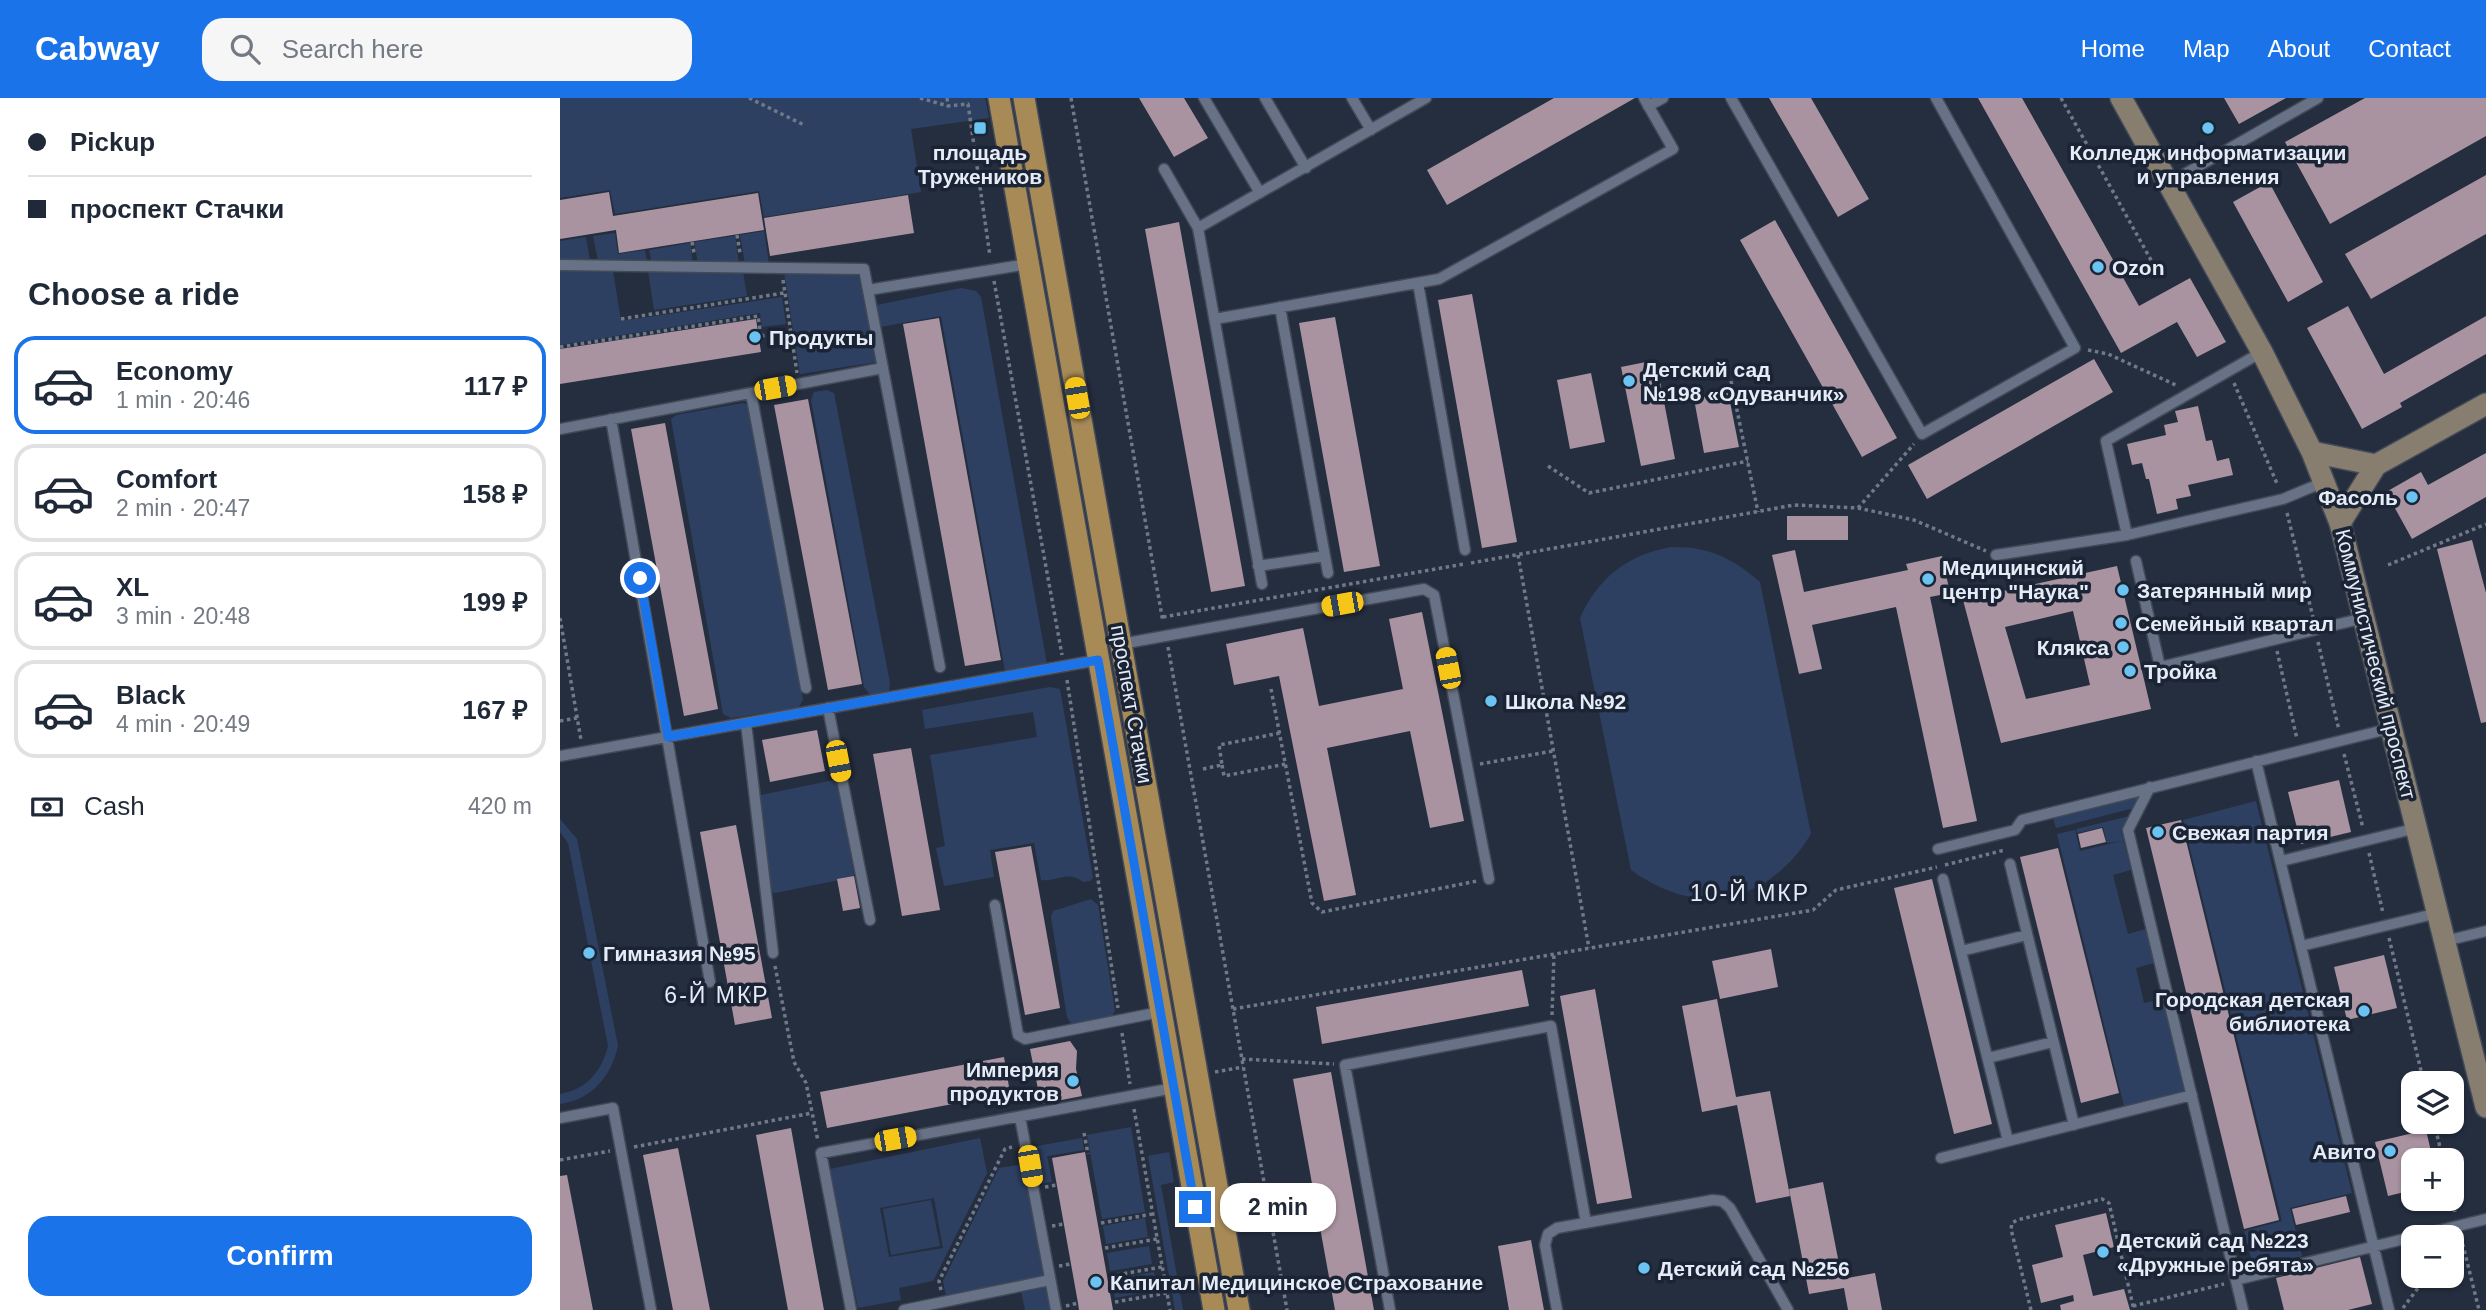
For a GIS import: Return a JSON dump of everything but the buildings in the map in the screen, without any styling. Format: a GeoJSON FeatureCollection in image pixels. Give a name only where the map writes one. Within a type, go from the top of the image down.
{"type":"FeatureCollection","features":[{"type":"Feature","properties":{"kind":"main road","name":"проспект Стачки"},"geometry":{"type":"LineString","coordinates":[[999,98],[1214,1310]]}},
{"type":"Feature","properties":{"kind":"main road","name":"проспект Стачки"},"geometry":{"type":"LineString","coordinates":[[1024,98],[1239,1310]]}},
{"type":"Feature","properties":{"kind":"main road","name":"Коммунистический проспект"},"geometry":{"type":"LineString","coordinates":[[2121,98],[2262,352],[2312,452],[2340,523],[2486,1107]]}},
{"type":"Feature","properties":{"kind":"main road"},"geometry":{"type":"LineString","coordinates":[[2340,523],[2376,465],[2486,404]]}},
{"type":"Feature","properties":{"kind":"main road"},"geometry":{"type":"LineString","coordinates":[[2312,452],[2376,465]]}},
{"type":"Feature","properties":{"kind":"main road"},"geometry":{"type":"LineString","coordinates":[[1155,982],[1180,977]]}},
{"type":"Feature","properties":{"kind":"lane"},"geometry":{"type":"LineString","coordinates":[[1204,98],[1260,193]]}},
{"type":"Feature","properties":{"kind":"lane"},"geometry":{"type":"LineString","coordinates":[[1265,98],[1306,168]]}},
{"type":"Feature","properties":{"kind":"lane"},"geometry":{"type":"LineString","coordinates":[[1352,98],[1371,130]]}},
{"type":"Feature","properties":{"kind":"lane"},"geometry":{"type":"LineString","coordinates":[[1198,228],[1426,98]]}},
{"type":"Feature","properties":{"kind":"lane"},"geometry":{"type":"LineString","coordinates":[[1215,318],[1439,279],[1673,149],[1646,102],[1663,98]]}},
{"type":"Feature","properties":{"kind":"lane"},"geometry":{"type":"LineString","coordinates":[[1731,98],[1923,435],[2076,348],[1936,98]]}},
{"type":"Feature","properties":{"kind":"lane"},"geometry":{"type":"LineString","coordinates":[[2169,183],[2318,98]]}},
{"type":"Feature","properties":{"kind":"lane"},"geometry":{"type":"LineString","coordinates":[[1164,169],[1198,228],[1262,584]]}},
{"type":"Feature","properties":{"kind":"lane"},"geometry":{"type":"LineString","coordinates":[[868,290],[1028,264]]}},
{"type":"Feature","properties":{"kind":"lane"},"geometry":{"type":"LineString","coordinates":[[560,265],[864,269],[940,667]]}},
{"type":"Feature","properties":{"kind":"lane"},"geometry":{"type":"LineString","coordinates":[[1418,283],[1465,551]]}},
{"type":"Feature","properties":{"kind":"lane"},"geometry":{"type":"LineString","coordinates":[[1280,307],[1328,573]]}},
{"type":"Feature","properties":{"kind":"lane"},"geometry":{"type":"LineString","coordinates":[[2127,535],[2106,441],[2262,352]]}},
{"type":"Feature","properties":{"kind":"lane"},"geometry":{"type":"LineString","coordinates":[[560,429],[883,368]]}},
{"type":"Feature","properties":{"kind":"lane"},"geometry":{"type":"LineString","coordinates":[[751,393],[806,688]]}},
{"type":"Feature","properties":{"kind":"lane"},"geometry":{"type":"LineString","coordinates":[[611,419],[710,982]]}},
{"type":"Feature","properties":{"kind":"lane"},"geometry":{"type":"LineString","coordinates":[[1996,555],[2127,535],[2283,499],[2324,482]]}},
{"type":"Feature","properties":{"kind":"lane"},"geometry":{"type":"LineString","coordinates":[[1258,566],[1325,556]]}},
{"type":"Feature","properties":{"kind":"lane"},"geometry":{"type":"LineString","coordinates":[[2136,561],[2160,667],[2364,618]]}},
{"type":"Feature","properties":{"kind":"lane"},"geometry":{"type":"LineString","coordinates":[[1121,644],[1424,589],[1434,595],[1489,878]]}},
{"type":"Feature","properties":{"kind":"lane"},"geometry":{"type":"LineString","coordinates":[[560,756],[1098,660]]}},
{"type":"Feature","properties":{"kind":"lane"},"geometry":{"type":"LineString","coordinates":[[828,708],[870,920]]}},
{"type":"Feature","properties":{"kind":"lane"},"geometry":{"type":"LineString","coordinates":[[746,723],[773,953]]}},
{"type":"Feature","properties":{"kind":"lane"},"geometry":{"type":"LineString","coordinates":[[1938,849],[2015,830],[2022,820],[2392,728]]}},
{"type":"Feature","properties":{"kind":"lane"},"geometry":{"type":"LineString","coordinates":[[2256,761],[2389,1310]]}},
{"type":"Feature","properties":{"kind":"lane"},"geometry":{"type":"LineString","coordinates":[[2150,788],[2128,830],[2243,1310]]}},
{"type":"Feature","properties":{"kind":"lane"},"geometry":{"type":"LineString","coordinates":[[2281,861],[2417,828]]}},
{"type":"Feature","properties":{"kind":"lane"},"geometry":{"type":"LineString","coordinates":[[2010,863],[2074,1125]]}},
{"type":"Feature","properties":{"kind":"lane"},"geometry":{"type":"LineString","coordinates":[[1943,879],[2008,1141]]}},
{"type":"Feature","properties":{"kind":"lane"},"geometry":{"type":"LineString","coordinates":[[995,905],[1018,1035],[1026,1039],[1160,1012]]}},
{"type":"Feature","properties":{"kind":"lane"},"geometry":{"type":"LineString","coordinates":[[2301,946],[2438,913]]}},
{"type":"Feature","properties":{"kind":"lane"},"geometry":{"type":"LineString","coordinates":[[2445,941],[2486,931]]}},
{"type":"Feature","properties":{"kind":"lane"},"geometry":{"type":"LineString","coordinates":[[1961,951],[2027,935]]}},
{"type":"Feature","properties":{"kind":"lane"},"geometry":{"type":"LineString","coordinates":[[1390,1310],[1345,1065],[1551,1027],[1586,1223]]}},
{"type":"Feature","properties":{"kind":"lane"},"geometry":{"type":"LineString","coordinates":[[1988,1058],[2053,1042]]}},
{"type":"Feature","properties":{"kind":"lane"},"geometry":{"type":"LineString","coordinates":[[851,1310],[821,1153],[1174,1088]]}},
{"type":"Feature","properties":{"kind":"lane"},"geometry":{"type":"LineString","coordinates":[[1941,1158],[2192,1095]]}},
{"type":"Feature","properties":{"kind":"lane"},"geometry":{"type":"LineString","coordinates":[[560,1118],[613,1108],[651,1310]]}},
{"type":"Feature","properties":{"kind":"lane"},"geometry":{"type":"LineString","coordinates":[[1020,1117],[1056,1310]]}},
{"type":"Feature","properties":{"kind":"lane"},"geometry":{"type":"LineString","coordinates":[[1557,1310],[1545,1245],[1548,1234],[1557,1228],[1713,1200],[1722,1201],[1730,1208],[1788,1310]]}},
{"type":"Feature","properties":{"kind":"lane"},"geometry":{"type":"LineString","coordinates":[[2459,1225],[2486,1219]]}},
{"type":"Feature","properties":{"kind":"lane"},"geometry":{"type":"LineString","coordinates":[[2236,1280],[2401,1239]]}},
{"type":"Feature","properties":{"kind":"lane"},"geometry":{"type":"LineString","coordinates":[[904,1310],[1050,1280]]}},
{"type":"Feature","properties":{"kind":"path"},"geometry":{"type":"LineString","coordinates":[[749,98],[804,125]]}},
{"type":"Feature","properties":{"kind":"path"},"geometry":{"type":"LineString","coordinates":[[920,98],[948,106],[968,104],[992,270],[1064,666],[1132,1096],[1170,1310]]}},
{"type":"Feature","properties":{"kind":"path"},"geometry":{"type":"LineString","coordinates":[[947,98],[948,106]]}},
{"type":"Feature","properties":{"kind":"path"},"geometry":{"type":"LineString","coordinates":[[1071,98],[1287,1310]]}},
{"type":"Feature","properties":{"kind":"path"},"geometry":{"type":"LineString","coordinates":[[2061,98],[2155,270]]}},
{"type":"Feature","properties":{"kind":"path"},"geometry":{"type":"LineString","coordinates":[[737,235],[742,268]]}},
{"type":"Feature","properties":{"kind":"path"},"geometry":{"type":"LineString","coordinates":[[781,268],[798,384]]}},
{"type":"Feature","properties":{"kind":"path"},"geometry":{"type":"LineString","coordinates":[[621,319],[785,293]]}},
{"type":"Feature","properties":{"kind":"path"},"geometry":{"type":"LineString","coordinates":[[560,347],[758,316],[760,336],[790,331]]}},
{"type":"Feature","properties":{"kind":"path"},"geometry":{"type":"LineString","coordinates":[[2076,348],[2108,354],[2190,392]]}},
{"type":"Feature","properties":{"kind":"path"},"geometry":{"type":"LineString","coordinates":[[2229,372],[2283,499],[2421,1071]]}},
{"type":"Feature","properties":{"kind":"path"},"geometry":{"type":"LineString","coordinates":[[1731,381],[1758,512]]}},
{"type":"Feature","properties":{"kind":"path"},"geometry":{"type":"LineString","coordinates":[[1858,508],[1923,435]]}},
{"type":"Feature","properties":{"kind":"path"},"geometry":{"type":"LineString","coordinates":[[1548,466],[1589,493],[1748,461]]}},
{"type":"Feature","properties":{"kind":"path"},"geometry":{"type":"LineString","coordinates":[[1163,618],[1794,505],[1858,508],[1914,520],[1996,555]]}},
{"type":"Feature","properties":{"kind":"path"},"geometry":{"type":"LineString","coordinates":[[2388,565],[2486,524]]}},
{"type":"Feature","properties":{"kind":"path"},"geometry":{"type":"LineString","coordinates":[[1518,555],[1589,948]]}},
{"type":"Feature","properties":{"kind":"path"},"geometry":{"type":"LineString","coordinates":[[560,618],[583,752]]}},
{"type":"Feature","properties":{"kind":"path"},"geometry":{"type":"LineString","coordinates":[[2275,639],[2300,750]]}},
{"type":"Feature","properties":{"kind":"path"},"geometry":{"type":"LineString","coordinates":[[1271,689],[1312,903],[1322,912],[1489,878]]}},
{"type":"Feature","properties":{"kind":"path"},"geometry":{"type":"LineString","coordinates":[[560,721],[578,718]]}},
{"type":"Feature","properties":{"kind":"path"},"geometry":{"type":"LineString","coordinates":[[1280,733],[1219,745],[1224,776],[1286,764]]}},
{"type":"Feature","properties":{"kind":"path"},"geometry":{"type":"LineString","coordinates":[[1467,766],[1553,751]]}},
{"type":"Feature","properties":{"kind":"path"},"geometry":{"type":"LineString","coordinates":[[1203,769],[1223,765]]}},
{"type":"Feature","properties":{"kind":"path"},"geometry":{"type":"LineString","coordinates":[[1233,1009],[1813,910],[1836,890],[2006,850],[2010,863]]}},
{"type":"Feature","properties":{"kind":"path"},"geometry":{"type":"LineString","coordinates":[[773,953],[794,1062],[806,1083],[821,1153]]}},
{"type":"Feature","properties":{"kind":"path"},"geometry":{"type":"LineString","coordinates":[[1551,1027],[1554,954]]}},
{"type":"Feature","properties":{"kind":"path"},"geometry":{"type":"LineString","coordinates":[[1242,1059],[1345,1065]]}},
{"type":"Feature","properties":{"kind":"path"},"geometry":{"type":"LineString","coordinates":[[560,1160],[812,1113]]}},
{"type":"Feature","properties":{"kind":"path"},"geometry":{"type":"LineString","coordinates":[[1084,1133],[1088,1154]]}},
{"type":"Feature","properties":{"kind":"path"},"geometry":{"type":"LineString","coordinates":[[943,1302],[939,1281],[1005,1149],[1026,1144]]}},
{"type":"Feature","properties":{"kind":"path"},"geometry":{"type":"LineString","coordinates":[[2031,1310],[2011,1229],[2012,1223],[2102,1199],[2109,1203],[2134,1308],[2236,1280]]}},
{"type":"Feature","properties":{"kind":"path"},"geometry":{"type":"LineString","coordinates":[[2456,1211],[2459,1225]]}},
{"type":"Feature","properties":{"kind":"path"},"geometry":{"type":"LineString","coordinates":[[1101,1223],[1153,1214]]}},
{"type":"Feature","properties":{"kind":"path"},"geometry":{"type":"LineString","coordinates":[[1105,1248],[1157,1239]]}},
{"type":"Feature","properties":{"kind":"path"},"geometry":{"type":"LineString","coordinates":[[2464,1246],[2479,1310]]}},
{"type":"Feature","properties":{"kind":"path"},"geometry":{"type":"LineString","coordinates":[[1110,1276],[1162,1267]]}},
{"type":"Feature","properties":{"kind":"path"},"geometry":{"type":"LineString","coordinates":[[2401,1310],[2418,1288]]}},
{"type":"Feature","properties":{"kind":"path"},"geometry":{"type":"LineString","coordinates":[[1115,1302],[1167,1293]]}},
{"type":"Feature","properties":{"kind":"shaded area"},"geometry":{"type":"Polygon","coordinates":[[[560,98],[985,98],[989,118],[911,129],[921,192],[764,217],[759,191],[615,214],[610,190],[560,198],[560,98]]]}},
{"type":"Feature","properties":{"kind":"shaded area"},"geometry":{"type":"Polygon","coordinates":[[[764,231],[769,264],[745,264],[740,235],[764,231]]]}},
{"type":"Feature","properties":{"kind":"shaded area"},"geometry":{"type":"Polygon","coordinates":[[[615,233],[618,254],[645,250],[647,262],[598,261],[593,236],[615,233]]]}},
{"type":"Feature","properties":{"kind":"shaded area"},"geometry":{"type":"Polygon","coordinates":[[[735,236],[739,264],[698,263],[694,242],[735,236]]]}},
{"type":"Feature","properties":{"kind":"shaded area"},"geometry":{"type":"Polygon","coordinates":[[[586,237],[590,261],[560,262],[560,241],[586,237]]]}},
{"type":"Feature","properties":{"kind":"shaded area"},"geometry":{"type":"Polygon","coordinates":[[[690,243],[693,264],[652,263],[649,250],[690,243]]]}},
{"type":"Feature","properties":{"kind":"shaded area"},"geometry":{"type":"Polygon","coordinates":[[[560,269],[613,271],[621,321],[782,297],[786,324],[762,327],[760,313],[560,345],[560,269]]]}},
{"type":"Feature","properties":{"kind":"shaded area"},"geometry":{"type":"Polygon","coordinates":[[[648,271],[743,272],[747,296],[654,310],[648,271]]]}},
{"type":"Feature","properties":{"kind":"shaded area"},"geometry":{"type":"Polygon","coordinates":[[[784,272],[858,273],[876,362],[800,374],[784,272]]]}},
{"type":"Feature","properties":{"kind":"shaded area"},"geometry":{"type":"Polygon","coordinates":[[[961,288],[976,291],[981,297],[1047,664],[1005,671],[941,316],[880,327],[877,305],[961,288]]]}},
{"type":"Feature","properties":{"kind":"shaded area"},"geometry":{"type":"Polygon","coordinates":[[[827,390],[834,393],[890,683],[889,691],[871,696],[864,687],[811,400],[814,392],[827,390]]]}},
{"type":"Feature","properties":{"kind":"shaded area"},"geometry":{"type":"Polygon","coordinates":[[[743,403],[750,406],[803,700],[798,708],[731,718],[723,714],[671,419],[676,415],[743,403]]]}},
{"type":"Feature","properties":{"kind":"shaded area"},"geometry":{"type":"Polygon","coordinates":[[[1671,547],[1708,551],[1719,555],[1740,566],[1760,582],[1811,834],[1794,858],[1774,876],[1753,889],[1730,897],[1706,899],[1681,895],[1656,885],[1631,870],[1580,618],[1596,591],[1616,570],[1641,556],[1671,547]]]}},
{"type":"Feature","properties":{"kind":"shaded area"},"geometry":{"type":"Polygon","coordinates":[[[1050,687],[1060,689],[1093,878],[1083,882],[1072,877],[1041,880],[1034,843],[990,850],[994,877],[944,886],[936,848],[945,846],[930,755],[1037,737],[1033,712],[925,729],[922,710],[1050,687]]]}},
{"type":"Feature","properties":{"kind":"shaded area"},"geometry":{"type":"Polygon","coordinates":[[[834,780],[838,782],[854,875],[775,893],[771,891],[759,799],[761,795],[834,780]]]}},
{"type":"Feature","properties":{"kind":"shaded area"},"geometry":{"type":"Polygon","coordinates":[[[2140,795],[2134,808],[2056,828],[2053,818],[2140,795]]]}},
{"type":"Feature","properties":{"kind":"shaded area"},"geometry":{"type":"Polygon","coordinates":[[[2256,801],[2352,1193],[2290,1208],[2302,1256],[2254,1268],[2244,1231],[2282,1221],[2183,820],[2256,801]]]}},
{"type":"Feature","properties":{"kind":"shaded area"},"geometry":{"type":"Polygon","coordinates":[[[2130,816],[2121,831],[2131,870],[2113,875],[2128,934],[2146,929],[2154,963],[2136,968],[2144,1003],[2163,999],[2186,1090],[2124,1106],[2057,834],[2075,830],[2080,851],[2121,841],[2107,843],[2103,827],[2077,833],[2076,829],[2130,816]]]}},
{"type":"Feature","properties":{"kind":"shaded area"},"geometry":{"type":"Polygon","coordinates":[[[560,819],[577,839],[618,1046],[605,1076],[591,1092],[571,1102],[560,1104],[560,1094],[578,1088],[592,1078],[602,1063],[608,1046],[568,843],[560,832],[560,819]]]}},
{"type":"Feature","properties":{"kind":"shaded area"},"geometry":{"type":"Polygon","coordinates":[[[1091,899],[1098,905],[1115,1011],[1110,1019],[1077,1025],[1067,1017],[1051,917],[1053,911],[1091,899]]]}},
{"type":"Feature","properties":{"kind":"shaded area"},"geometry":{"type":"Polygon","coordinates":[[[1131,1127],[1145,1212],[1102,1219],[1087,1135],[1131,1127]]]}},
{"type":"Feature","properties":{"kind":"shaded area"},"geometry":{"type":"Polygon","coordinates":[[[980,1138],[987,1173],[933,1281],[899,1288],[901,1300],[858,1308],[830,1169],[980,1138]],[[934,1198],[880,1208],[889,1257],[943,1248],[934,1198]]]}},
{"type":"Feature","properties":{"kind":"shaded area"},"geometry":{"type":"Polygon","coordinates":[[[1082,1138],[1084,1150],[1047,1156],[1052,1182],[1038,1184],[1031,1147],[1082,1138]]]}},
{"type":"Feature","properties":{"kind":"shaded area"},"geometry":{"type":"Polygon","coordinates":[[[1169,1152],[1174,1182],[1161,1185],[1183,1310],[1175,1310],[1148,1156],[1169,1152]]]}},
{"type":"Feature","properties":{"kind":"shaded area"},"geometry":{"type":"Polygon","coordinates":[[[1025,1164],[1045,1276],[946,1296],[943,1281],[999,1168],[1025,1164]]]}},
{"type":"Feature","properties":{"kind":"shaded area"},"geometry":{"type":"Polygon","coordinates":[[[931,1200],[940,1246],[891,1255],[883,1209],[931,1200]]]}},
{"type":"Feature","properties":{"kind":"shaded area"},"geometry":{"type":"Polygon","coordinates":[[[1145,1218],[1148,1237],[1106,1244],[1103,1226],[1145,1218]]]}},
{"type":"Feature","properties":{"kind":"shaded area"},"geometry":{"type":"Polygon","coordinates":[[[1149,1246],[1152,1264],[1110,1271],[1107,1253],[1149,1246]]]}},
{"type":"Feature","properties":{"kind":"shaded area"},"geometry":{"type":"Polygon","coordinates":[[[1154,1272],[1157,1290],[1115,1298],[1112,1279],[1154,1272]]]}},
{"type":"Feature","properties":{"kind":"shaded area"},"geometry":{"type":"Polygon","coordinates":[[[1047,1287],[1051,1310],[1025,1310],[1021,1291],[1047,1287]]]}},
{"type":"Feature","properties":{"kind":"place","name":"площадь Тружеников"},"geometry":{"type":"Point","coordinates":[980,128]}},
{"type":"Feature","properties":{"kind":"place","name":"Колледж информатизации и управления"},"geometry":{"type":"Point","coordinates":[2208,128]}},
{"type":"Feature","properties":{"kind":"place","name":"Ozon"},"geometry":{"type":"Point","coordinates":[2098,267]}},
{"type":"Feature","properties":{"kind":"place","name":"Продукты"},"geometry":{"type":"Point","coordinates":[755,337]}},
{"type":"Feature","properties":{"kind":"place","name":"Детский сад №198 «Одуванчик»"},"geometry":{"type":"Point","coordinates":[1629,381]}},
{"type":"Feature","properties":{"kind":"place","name":"Фасоль"},"geometry":{"type":"Point","coordinates":[2412,497]}},
{"type":"Feature","properties":{"kind":"place","name":"Медицинский центр \"Наука\""},"geometry":{"type":"Point","coordinates":[1928,579]}},
{"type":"Feature","properties":{"kind":"place","name":"Затерянный мир"},"geometry":{"type":"Point","coordinates":[2123,590]}},
{"type":"Feature","properties":{"kind":"place","name":"Семейный квартал"},"geometry":{"type":"Point","coordinates":[2121,623]}},
{"type":"Feature","properties":{"kind":"place","name":"Клякса"},"geometry":{"type":"Point","coordinates":[2123,647]}},
{"type":"Feature","properties":{"kind":"place","name":"Тройка"},"geometry":{"type":"Point","coordinates":[2130,671]}},
{"type":"Feature","properties":{"kind":"place","name":"Школа №92"},"geometry":{"type":"Point","coordinates":[1491,701]}},
{"type":"Feature","properties":{"kind":"place","name":"Свежая партия"},"geometry":{"type":"Point","coordinates":[2158,832]}},
{"type":"Feature","properties":{"kind":"place","name":"Гимназия №95"},"geometry":{"type":"Point","coordinates":[589,953]}},
{"type":"Feature","properties":{"kind":"place","name":"Городская детская библиотека"},"geometry":{"type":"Point","coordinates":[2364,1011]}},
{"type":"Feature","properties":{"kind":"place","name":"Империя продуктов"},"geometry":{"type":"Point","coordinates":[1073,1081]}},
{"type":"Feature","properties":{"kind":"place","name":"Авито"},"geometry":{"type":"Point","coordinates":[2390,1151]}},
{"type":"Feature","properties":{"kind":"place","name":"Детский сад №223 «Дружные ребята»"},"geometry":{"type":"Point","coordinates":[2103,1252]}},
{"type":"Feature","properties":{"kind":"place","name":"Детский сад №256"},"geometry":{"type":"Point","coordinates":[1644,1268]}},
{"type":"Feature","properties":{"kind":"place","name":"Капитал Медицинское Страхование"},"geometry":{"type":"Point","coordinates":[1096,1282]}},
{"type":"Feature","properties":{"kind":"district","name":"10-Й МКР"},"geometry":{"type":"Point","coordinates":[1750,893]}},
{"type":"Feature","properties":{"kind":"district","name":"6-Й МКР"},"geometry":{"type":"Point","coordinates":[717,995]}},
{"type":"Feature","properties":{"kind":"route"},"geometry":{"type":"LineString","coordinates":[[640,578],[668,737],[1098,660],[1195,1207]]}}]}
